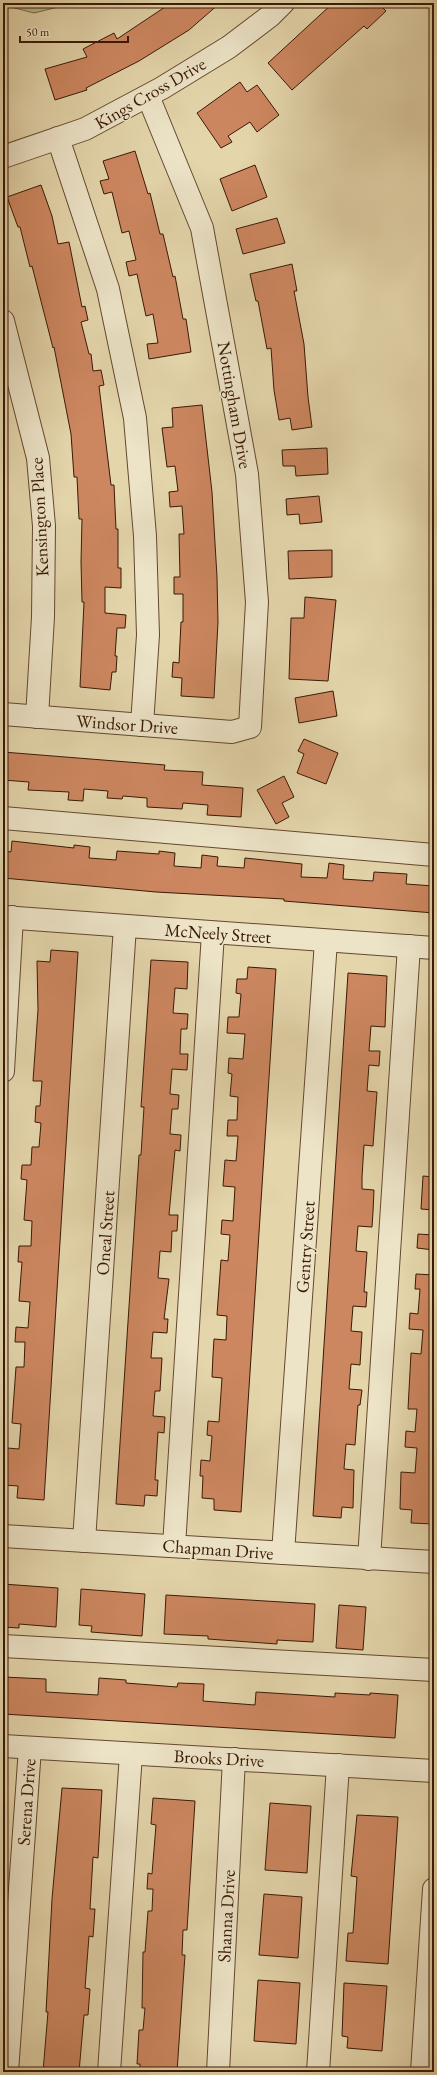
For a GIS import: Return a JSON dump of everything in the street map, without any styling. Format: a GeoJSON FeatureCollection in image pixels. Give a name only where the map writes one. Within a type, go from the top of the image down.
{"type":"FeatureCollection","features":[{"type":"Feature","properties":{"kind":"street","name":"Kings Cross Drive"},"geometry":{"type":"LineString","coordinates":[[3,157],[85,129],[148,96],[229,47],[270,16],[283,3]]}},
{"type":"Feature","properties":{"kind":"street","name":"Nottingham Drive"},"geometry":{"type":"LineString","coordinates":[[148,96],[202,228],[247,474],[257,602],[250,727]]}},
{"type":"Feature","properties":{"kind":"street"},"geometry":{"type":"LineString","coordinates":[[58,138],[108,289],[135,418],[145,536],[148,635],[142,725]]}},
{"type":"Feature","properties":{"kind":"street","name":"Kensington Place"},"geometry":{"type":"LineString","coordinates":[[3,321],[38,458],[44,541],[43,617],[38,717]]}},
{"type":"Feature","properties":{"kind":"street","name":"Windsor Drive"},"geometry":{"type":"LineString","coordinates":[[3,714],[232,732],[250,727]]}},
{"type":"Feature","properties":{"kind":"street"},"geometry":{"type":"LineString","coordinates":[[3,818],[434,854]]}},
{"type":"Feature","properties":{"kind":"street"},"geometry":{"type":"LineString","coordinates":[[3,1071],[8,917]]}},
{"type":"Feature","properties":{"kind":"street","name":"McNeely Street"},"geometry":{"type":"LineString","coordinates":[[8,917],[434,948]]}},
{"type":"Feature","properties":{"kind":"street","name":"Oneal Street"},"geometry":{"type":"LineString","coordinates":[[84,1541],[125,926]]}},
{"type":"Feature","properties":{"kind":"street"},"geometry":{"type":"LineString","coordinates":[[174,1546],[213,932]]}},
{"type":"Feature","properties":{"kind":"street","name":"Gentry Street"},"geometry":{"type":"LineString","coordinates":[[283,1553],[326,941]]}},
{"type":"Feature","properties":{"kind":"street"},"geometry":{"type":"LineString","coordinates":[[369,1558],[409,946]]}},
{"type":"Feature","properties":{"kind":"street","name":"Chapman Drive"},"geometry":{"type":"LineString","coordinates":[[3,1536],[434,1562]]}},
{"type":"Feature","properties":{"kind":"street"},"geometry":{"type":"LineString","coordinates":[[3,1646],[434,1670]]}},
{"type":"Feature","properties":{"kind":"street","name":"Brooks Drive"},"geometry":{"type":"LineString","coordinates":[[3,1746],[434,1771]]}},
{"type":"Feature","properties":{"kind":"street","name":"Serena Drive"},"geometry":{"type":"LineString","coordinates":[[7,2072],[30,1748]]}},
{"type":"Feature","properties":{"kind":"street"},"geometry":{"type":"LineString","coordinates":[[109,2072],[131,1754]]}},
{"type":"Feature","properties":{"kind":"street","name":"Shanna Drive"},"geometry":{"type":"LineString","coordinates":[[218,2072],[234,1759]]}},
{"type":"Feature","properties":{"kind":"street"},"geometry":{"type":"LineString","coordinates":[[318,2072],[338,1765]]}},
{"type":"Feature","properties":{"kind":"street"},"geometry":{"type":"LineString","coordinates":[[422,2072],[434,1889]]}},
{"type":"Feature","properties":{"kind":"green space"},"geometry":{"type":"Polygon","coordinates":[[[3,3],[74,3],[34,13],[3,5],[3,3]]]}},
{"type":"Feature","properties":{"kind":"building"},"geometry":{"type":"Polygon","coordinates":[[[171,3],[220,3],[189,30],[139,61],[86,88],[87,90],[55,100],[45,69],[87,57],[83,49],[114,33],[117,39],[171,3]]]}},
{"type":"Feature","properties":{"kind":"building"},"geometry":{"type":"Polygon","coordinates":[[[333,3],[378,3],[386,11],[367,29],[364,26],[292,90],[268,63],[333,3]]]}},
{"type":"Feature","properties":{"kind":"building"},"geometry":{"type":"Polygon","coordinates":[[[240,82],[247,92],[257,85],[279,115],[257,132],[250,122],[228,136],[232,142],[221,148],[197,113],[240,82]]]}},
{"type":"Feature","properties":{"kind":"building"},"geometry":{"type":"Polygon","coordinates":[[[135,151],[148,194],[150,193],[160,234],[163,234],[173,277],[175,276],[183,319],[186,319],[191,352],[149,359],[147,344],[158,343],[153,314],[146,316],[137,274],[129,276],[126,262],[136,260],[129,231],[122,233],[112,192],[104,194],[100,181],[109,179],[103,161],[135,151]]]}},
{"type":"Feature","properties":{"kind":"building"},"geometry":{"type":"Polygon","coordinates":[[[255,165],[267,197],[232,211],[220,179],[255,165]]]}},
{"type":"Feature","properties":{"kind":"building"},"geometry":{"type":"Polygon","coordinates":[[[41,185],[52,216],[58,244],[69,242],[82,307],[85,306],[88,320],[81,322],[89,354],[91,354],[93,371],[101,370],[104,385],[99,386],[111,485],[114,485],[116,529],[118,529],[118,568],[121,568],[121,588],[105,587],[105,613],[126,615],[125,628],[117,628],[115,656],[117,656],[116,672],[112,672],[110,690],[80,687],[84,602],[82,602],[81,562],[82,519],[79,519],[77,477],[74,477],[71,434],[54,347],[53,348],[32,266],[30,267],[20,227],[18,227],[7,197],[41,185]]]}},
{"type":"Feature","properties":{"kind":"building"},"geometry":{"type":"Polygon","coordinates":[[[277,218],[285,243],[243,254],[236,229],[277,218]]]}},
{"type":"Feature","properties":{"kind":"building"},"geometry":{"type":"Polygon","coordinates":[[[292,264],[297,291],[294,291],[304,344],[312,427],[292,430],[290,418],[279,420],[274,390],[271,348],[267,349],[258,301],[256,301],[250,274],[292,264]]]}},
{"type":"Feature","properties":{"kind":"building"},"geometry":{"type":"Polygon","coordinates":[[[202,405],[212,492],[217,577],[218,622],[214,698],[181,696],[182,678],[172,677],[173,662],[179,663],[181,622],[183,622],[183,594],[174,594],[174,577],[180,577],[179,534],[184,534],[182,506],[170,507],[169,492],[178,491],[175,466],[167,467],[162,428],[173,427],[172,408],[202,405]]]}},
{"type":"Feature","properties":{"kind":"building"},"geometry":{"type":"Polygon","coordinates":[[[327,448],[328,474],[296,476],[295,466],[283,466],[282,450],[327,448]]]}},
{"type":"Feature","properties":{"kind":"building"},"geometry":{"type":"Polygon","coordinates":[[[319,496],[322,522],[300,524],[299,514],[287,515],[286,499],[319,496]]]}},
{"type":"Feature","properties":{"kind":"building"},"geometry":{"type":"Polygon","coordinates":[[[332,550],[332,577],[289,579],[288,551],[332,550]]]}},
{"type":"Feature","properties":{"kind":"building"},"geometry":{"type":"Polygon","coordinates":[[[305,597],[336,600],[328,681],[289,679],[291,618],[304,618],[305,597]]]}},
{"type":"Feature","properties":{"kind":"building"},"geometry":{"type":"Polygon","coordinates":[[[333,691],[337,716],[299,723],[295,698],[333,691]]]}},
{"type":"Feature","properties":{"kind":"building"},"geometry":{"type":"Polygon","coordinates":[[[304,739],[338,753],[326,784],[297,773],[304,754],[298,751],[304,739]]]}},
{"type":"Feature","properties":{"kind":"building"},"geometry":{"type":"Polygon","coordinates":[[[3,752],[165,765],[164,770],[203,772],[202,785],[243,788],[241,817],[207,815],[208,805],[183,803],[182,809],[147,807],[147,798],[123,796],[122,799],[107,798],[108,791],[84,789],[83,801],[68,800],[69,792],[28,790],[29,782],[3,780],[3,752]]]}},
{"type":"Feature","properties":{"kind":"building"},"geometry":{"type":"Polygon","coordinates":[[[284,776],[294,797],[282,803],[289,817],[276,824],[257,790],[284,776]]]}},
{"type":"Feature","properties":{"kind":"building"},"geometry":{"type":"Polygon","coordinates":[[[12,841],[74,848],[74,845],[90,847],[89,858],[116,860],[117,851],[159,854],[159,851],[175,853],[174,866],[201,868],[202,855],[218,857],[217,866],[244,868],[245,858],[302,864],[301,877],[327,878],[329,863],[344,865],[343,879],[373,881],[374,872],[407,874],[406,884],[434,886],[434,913],[284,901],[284,899],[156,892],[3,878],[3,851],[11,852],[12,841]]]}},
{"type":"Feature","properties":{"kind":"building"},"geometry":{"type":"Polygon","coordinates":[[[51,950],[78,952],[44,1500],[17,1498],[18,1486],[4,1485],[7,1448],[19,1449],[21,1424],[12,1423],[16,1367],[24,1367],[25,1342],[15,1342],[16,1327],[28,1328],[30,1302],[19,1301],[22,1262],[18,1262],[19,1246],[31,1246],[32,1221],[24,1220],[27,1180],[21,1179],[22,1165],[31,1165],[32,1147],[39,1147],[41,1123],[35,1122],[36,1106],[40,1106],[42,1081],[33,1081],[38,1010],[37,961],[50,962],[51,950]]]}},
{"type":"Feature","properties":{"kind":"building"},"geometry":{"type":"Polygon","coordinates":[[[151,960],[188,962],[187,989],[175,988],[173,1013],[188,1014],[187,1029],[181,1029],[180,1054],[188,1054],[187,1070],[172,1069],[170,1094],[179,1095],[178,1109],[172,1109],[170,1134],[181,1135],[180,1151],[175,1150],[169,1215],[178,1215],[177,1231],[172,1231],[171,1252],[160,1251],[158,1278],[169,1279],[164,1319],[168,1319],[167,1333],[153,1332],[151,1358],[162,1358],[160,1391],[155,1391],[153,1416],[165,1417],[164,1433],[158,1432],[155,1480],[158,1480],[157,1496],[145,1495],[144,1506],[116,1504],[139,1155],[141,1155],[144,1107],[141,1107],[151,960]]]}},
{"type":"Feature","properties":{"kind":"building"},"geometry":{"type":"Polygon","coordinates":[[[248,967],[276,969],[241,1512],[214,1510],[214,1499],[202,1498],[203,1476],[200,1476],[201,1460],[210,1461],[212,1436],[207,1435],[208,1421],[219,1422],[222,1378],[212,1377],[214,1339],[226,1340],[227,1316],[217,1315],[221,1260],[228,1261],[230,1235],[221,1234],[222,1220],[233,1221],[235,1187],[223,1186],[225,1160],[236,1161],[238,1136],[227,1136],[228,1120],[237,1120],[238,1097],[230,1096],[232,1074],[228,1073],[229,1058],[243,1059],[245,1034],[227,1033],[228,1017],[239,1017],[241,994],[236,993],[237,979],[247,979],[248,967]]]}},
{"type":"Feature","properties":{"kind":"building"},"geometry":{"type":"Polygon","coordinates":[[[348,973],[387,976],[385,1027],[371,1026],[369,1051],[380,1051],[379,1066],[369,1065],[367,1091],[377,1092],[373,1146],[364,1145],[362,1189],[374,1190],[373,1212],[372,1227],[358,1226],[356,1251],[367,1252],[364,1292],[367,1292],[366,1307],[353,1306],[351,1331],[362,1332],[360,1365],[351,1364],[349,1389],[362,1390],[360,1405],[358,1405],[355,1445],[346,1444],[344,1469],[354,1470],[353,1508],[342,1507],[341,1518],[313,1516],[348,973]]]}},
{"type":"Feature","properties":{"kind":"building"},"geometry":{"type":"Polygon","coordinates":[[[423,1176],[434,1177],[434,1210],[421,1209],[423,1176]]]}},
{"type":"Feature","properties":{"kind":"building"},"geometry":{"type":"Polygon","coordinates":[[[418,1234],[434,1235],[434,1250],[417,1248],[418,1234]]]}},
{"type":"Feature","properties":{"kind":"building"},"geometry":{"type":"Polygon","coordinates":[[[416,1274],[434,1275],[434,1524],[411,1523],[412,1510],[400,1509],[401,1472],[415,1473],[417,1448],[405,1447],[406,1431],[415,1432],[417,1409],[408,1409],[411,1353],[421,1354],[423,1330],[409,1329],[410,1313],[418,1314],[420,1289],[415,1289],[416,1274]]]}},
{"type":"Feature","properties":{"kind":"building"},"geometry":{"type":"Polygon","coordinates":[[[3,1584],[58,1588],[56,1627],[19,1624],[19,1628],[3,1627],[3,1584]]]}},
{"type":"Feature","properties":{"kind":"building"},"geometry":{"type":"Polygon","coordinates":[[[81,1589],[145,1594],[142,1636],[91,1632],[92,1626],[79,1625],[81,1589]]]}},
{"type":"Feature","properties":{"kind":"building"},"geometry":{"type":"Polygon","coordinates":[[[166,1595],[315,1604],[313,1642],[277,1640],[277,1644],[208,1639],[208,1636],[164,1634],[166,1595]]]}},
{"type":"Feature","properties":{"kind":"building"},"geometry":{"type":"Polygon","coordinates":[[[339,1605],[366,1607],[363,1650],[336,1648],[339,1605]]]}},
{"type":"Feature","properties":{"kind":"building"},"geometry":{"type":"Polygon","coordinates":[[[3,1677],[46,1679],[46,1692],[98,1695],[99,1678],[126,1680],[126,1683],[177,1687],[178,1683],[204,1684],[203,1701],[255,1705],[256,1692],[335,1697],[335,1693],[398,1695],[395,1738],[3,1714],[3,1677]]]}},
{"type":"Feature","properties":{"kind":"building"},"geometry":{"type":"Polygon","coordinates":[[[62,1788],[102,1790],[98,1858],[93,1857],[90,1909],[95,1909],[93,1937],[89,1936],[85,1988],[90,1989],[88,2015],[84,2015],[79,2072],[43,2072],[48,2012],[46,2012],[52,1899],[62,1788]]]}},
{"type":"Feature","properties":{"kind":"building"},"geometry":{"type":"Polygon","coordinates":[[[153,1798],[195,1801],[187,1930],[183,1930],[182,1955],[185,1955],[177,2072],[140,2072],[140,2064],[137,2064],[139,2030],[143,2030],[145,2008],[142,2008],[143,1952],[145,1952],[148,1911],[152,1911],[153,1889],[147,1889],[148,1873],[152,1874],[156,1825],[151,1824],[153,1798]]]}},
{"type":"Feature","properties":{"kind":"building"},"geometry":{"type":"Polygon","coordinates":[[[270,1803],[311,1806],[307,1873],[265,1870],[270,1803]]]}},
{"type":"Feature","properties":{"kind":"building"},"geometry":{"type":"Polygon","coordinates":[[[357,1815],[398,1817],[388,1964],[346,1961],[348,1933],[353,1933],[357,1877],[351,1876],[357,1815]]]}},
{"type":"Feature","properties":{"kind":"building"},"geometry":{"type":"Polygon","coordinates":[[[264,1894],[302,1897],[298,1958],[259,1955],[264,1894]]]}},
{"type":"Feature","properties":{"kind":"building"},"geometry":{"type":"Polygon","coordinates":[[[258,1980],[300,1983],[296,2044],[254,2041],[258,1980]]]}},
{"type":"Feature","properties":{"kind":"building"},"geometry":{"type":"Polygon","coordinates":[[[344,1983],[387,1986],[382,2051],[347,2048],[348,2037],[342,2036],[344,1983]]]}}]}
